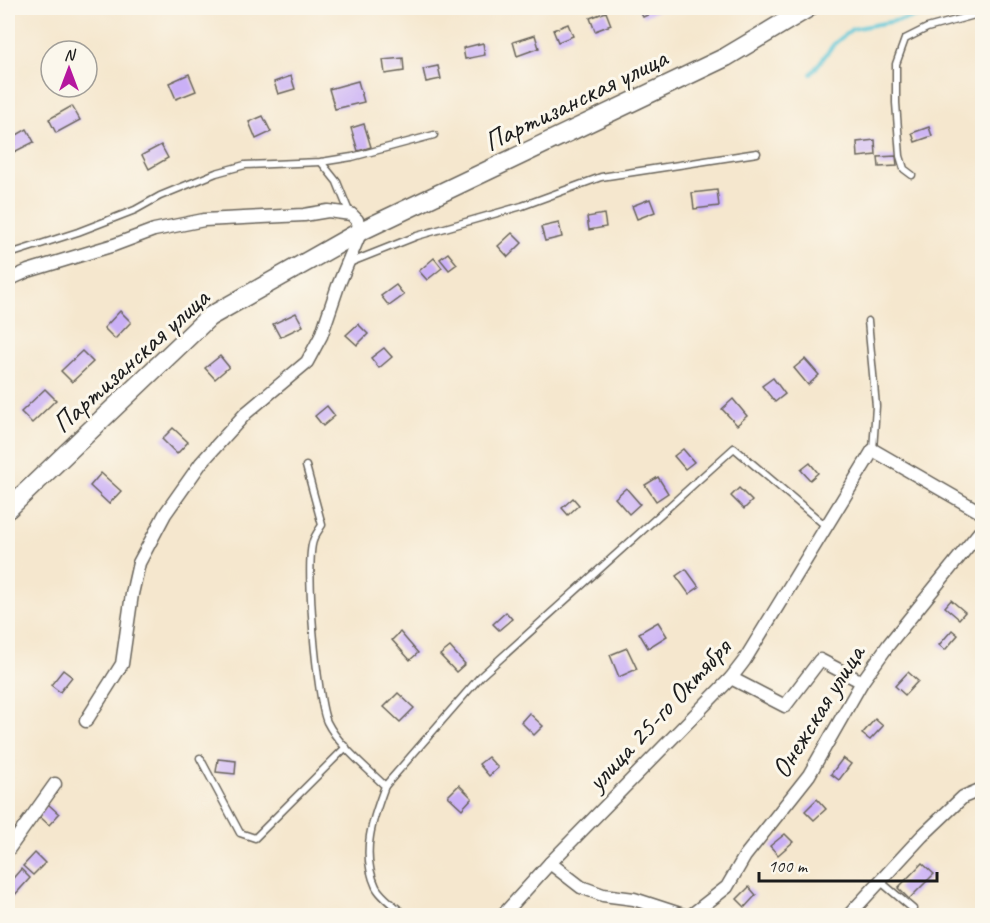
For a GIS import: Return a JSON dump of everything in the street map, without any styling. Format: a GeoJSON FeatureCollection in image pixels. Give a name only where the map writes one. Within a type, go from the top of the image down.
{"type":"FeatureCollection","features":[{"type":"Feature","properties":{"kind":"main road","name":"Партизанская улица"},"geometry":{"type":"LineString","coordinates":[[9,504],[209,317],[361,231],[726,57],[808,8]]}},
{"type":"Feature","properties":{"kind":"street"},"geometry":{"type":"LineString","coordinates":[[8,280],[28,271],[114,245],[154,230],[204,220],[328,211],[351,214],[357,220],[361,231],[346,265],[321,336],[307,362],[246,413],[201,463],[165,514],[139,563],[122,664],[86,721]]}},
{"type":"Feature","properties":{"kind":"street"},"geometry":{"type":"LineString","coordinates":[[873,450],[982,513]]}},
{"type":"Feature","properties":{"kind":"street","name":"улица 25-го Октября"},"geometry":{"type":"LineString","coordinates":[[502,915],[732,678],[828,527],[873,450]]}},
{"type":"Feature","properties":{"kind":"street","name":"Онежская улица"},"geometry":{"type":"LineString","coordinates":[[688,915],[727,887],[745,856],[809,775],[862,682],[889,644],[982,529]]}},
{"type":"Feature","properties":{"kind":"street"},"geometry":{"type":"LineString","coordinates":[[732,678],[785,706],[820,660],[862,682]]}},
{"type":"Feature","properties":{"kind":"street"},"geometry":{"type":"LineString","coordinates":[[8,850],[55,784]]}},
{"type":"Feature","properties":{"kind":"street"},"geometry":{"type":"LineString","coordinates":[[848,915],[922,836],[963,797],[982,789]]}},
{"type":"Feature","properties":{"kind":"street"},"geometry":{"type":"LineString","coordinates":[[550,863],[581,887],[603,895],[634,899],[688,915]]}},
{"type":"Feature","properties":{"kind":"lane"},"geometry":{"type":"LineString","coordinates":[[912,175],[904,169],[900,156],[896,103],[896,64],[905,39],[927,28],[982,13]]}},
{"type":"Feature","properties":{"kind":"lane"},"geometry":{"type":"LineString","coordinates":[[8,252],[16,252],[78,232],[226,170],[245,165],[321,162],[352,157],[434,135]]}},
{"type":"Feature","properties":{"kind":"lane"},"geometry":{"type":"LineString","coordinates":[[346,265],[417,236],[522,206],[601,177],[757,153]]}},
{"type":"Feature","properties":{"kind":"lane"},"geometry":{"type":"LineString","coordinates":[[321,162],[337,182],[351,214]]}},
{"type":"Feature","properties":{"kind":"lane"},"geometry":{"type":"LineString","coordinates":[[868,321],[876,406],[873,450]]}},
{"type":"Feature","properties":{"kind":"lane"},"geometry":{"type":"LineString","coordinates":[[407,915],[376,888],[370,867],[368,847],[372,821],[386,786],[480,677],[734,448],[828,527]]}},
{"type":"Feature","properties":{"kind":"lane"},"geometry":{"type":"LineString","coordinates":[[306,466],[322,525],[313,541],[309,579],[319,684],[327,721],[346,747],[386,786]]}},
{"type":"Feature","properties":{"kind":"lane"},"geometry":{"type":"LineString","coordinates":[[200,758],[240,833],[255,838],[346,747]]}},
{"type":"Feature","properties":{"kind":"lane"},"geometry":{"type":"LineString","coordinates":[[880,882],[913,909]]}},
{"type":"Feature","properties":{"kind":"building"},"geometry":{"type":"Polygon","coordinates":[[[638,8],[663,8],[643,17],[638,8]]]}},
{"type":"Feature","properties":{"kind":"building"},"geometry":{"type":"Polygon","coordinates":[[[606,12],[611,25],[595,31],[590,18],[606,12]]]}},
{"type":"Feature","properties":{"kind":"building"},"geometry":{"type":"Polygon","coordinates":[[[568,24],[573,36],[558,42],[553,30],[568,24]]]}},
{"type":"Feature","properties":{"kind":"building"},"geometry":{"type":"Polygon","coordinates":[[[535,35],[539,48],[517,56],[513,42],[535,35]]]}},
{"type":"Feature","properties":{"kind":"building"},"geometry":{"type":"Polygon","coordinates":[[[483,43],[485,55],[465,59],[463,48],[483,43]]]}},
{"type":"Feature","properties":{"kind":"building"},"geometry":{"type":"Polygon","coordinates":[[[403,58],[404,71],[385,74],[383,60],[403,58]]]}},
{"type":"Feature","properties":{"kind":"building"},"geometry":{"type":"Polygon","coordinates":[[[438,66],[441,79],[426,82],[423,69],[438,66]]]}},
{"type":"Feature","properties":{"kind":"building"},"geometry":{"type":"Polygon","coordinates":[[[189,74],[196,91],[176,99],[169,83],[189,74]]]}},
{"type":"Feature","properties":{"kind":"building"},"geometry":{"type":"Polygon","coordinates":[[[291,76],[295,89],[278,94],[274,82],[291,76]]]}},
{"type":"Feature","properties":{"kind":"building"},"geometry":{"type":"Polygon","coordinates":[[[358,81],[364,102],[335,109],[329,89],[358,81]]]}},
{"type":"Feature","properties":{"kind":"building"},"geometry":{"type":"Polygon","coordinates":[[[72,106],[80,120],[56,133],[49,119],[72,106]]]}},
{"type":"Feature","properties":{"kind":"building"},"geometry":{"type":"Polygon","coordinates":[[[263,116],[271,132],[256,139],[249,122],[263,116]]]}},
{"type":"Feature","properties":{"kind":"building"},"geometry":{"type":"Polygon","coordinates":[[[364,124],[371,147],[358,151],[351,128],[364,124]]]}},
{"type":"Feature","properties":{"kind":"building"},"geometry":{"type":"Polygon","coordinates":[[[929,127],[932,136],[915,142],[912,133],[929,127]]]}},
{"type":"Feature","properties":{"kind":"building"},"geometry":{"type":"Polygon","coordinates":[[[27,129],[34,142],[14,152],[8,140],[27,129]]]}},
{"type":"Feature","properties":{"kind":"building"},"geometry":{"type":"Polygon","coordinates":[[[875,140],[876,155],[858,157],[857,142],[875,140]]]}},
{"type":"Feature","properties":{"kind":"building"},"geometry":{"type":"Polygon","coordinates":[[[161,145],[168,158],[149,169],[142,155],[161,145]]]}},
{"type":"Feature","properties":{"kind":"building"},"geometry":{"type":"Polygon","coordinates":[[[896,156],[897,166],[879,167],[878,157],[896,156]]]}},
{"type":"Feature","properties":{"kind":"building"},"geometry":{"type":"Polygon","coordinates":[[[717,190],[719,206],[694,209],[692,193],[717,190]]]}},
{"type":"Feature","properties":{"kind":"building"},"geometry":{"type":"Polygon","coordinates":[[[650,199],[655,212],[637,219],[632,206],[650,199]]]}},
{"type":"Feature","properties":{"kind":"building"},"geometry":{"type":"Polygon","coordinates":[[[604,214],[606,227],[589,230],[587,217],[604,214]]]}},
{"type":"Feature","properties":{"kind":"building"},"geometry":{"type":"Polygon","coordinates":[[[559,223],[562,237],[545,241],[541,227],[559,223]]]}},
{"type":"Feature","properties":{"kind":"building"},"geometry":{"type":"Polygon","coordinates":[[[512,233],[522,243],[508,257],[498,246],[512,233]]]}},
{"type":"Feature","properties":{"kind":"building"},"geometry":{"type":"Polygon","coordinates":[[[448,253],[457,264],[449,270],[440,259],[448,253]]]}},
{"type":"Feature","properties":{"kind":"building"},"geometry":{"type":"Polygon","coordinates":[[[434,258],[442,268],[427,280],[419,271],[434,258]]]}},
{"type":"Feature","properties":{"kind":"building"},"geometry":{"type":"Polygon","coordinates":[[[396,285],[404,295],[389,306],[381,296],[396,285]]]}},
{"type":"Feature","properties":{"kind":"building"},"geometry":{"type":"Polygon","coordinates":[[[120,311],[131,322],[115,339],[104,328],[120,311]]]}},
{"type":"Feature","properties":{"kind":"building"},"geometry":{"type":"Polygon","coordinates":[[[296,313],[303,326],[280,337],[273,324],[296,313]]]}},
{"type":"Feature","properties":{"kind":"building"},"geometry":{"type":"Polygon","coordinates":[[[358,324],[368,334],[357,345],[346,335],[358,324]]]}},
{"type":"Feature","properties":{"kind":"building"},"geometry":{"type":"Polygon","coordinates":[[[384,348],[392,357],[379,368],[371,358],[384,348]]]}},
{"type":"Feature","properties":{"kind":"building"},"geometry":{"type":"Polygon","coordinates":[[[82,351],[93,362],[72,382],[61,371],[82,351]]]}},
{"type":"Feature","properties":{"kind":"building"},"geometry":{"type":"Polygon","coordinates":[[[220,356],[229,367],[215,379],[205,368],[220,356]]]}},
{"type":"Feature","properties":{"kind":"building"},"geometry":{"type":"Polygon","coordinates":[[[805,359],[819,375],[808,385],[794,368],[805,359]]]}},
{"type":"Feature","properties":{"kind":"building"},"geometry":{"type":"Polygon","coordinates":[[[773,378],[785,394],[775,402],[762,386],[773,378]]]}},
{"type":"Feature","properties":{"kind":"building"},"geometry":{"type":"Polygon","coordinates":[[[45,389],[56,400],[32,423],[21,412],[45,389]]]}},
{"type":"Feature","properties":{"kind":"building"},"geometry":{"type":"Polygon","coordinates":[[[733,399],[747,416],[737,425],[722,409],[733,399]]]}},
{"type":"Feature","properties":{"kind":"building"},"geometry":{"type":"Polygon","coordinates":[[[327,406],[335,416],[323,426],[315,416],[327,406]]]}},
{"type":"Feature","properties":{"kind":"building"},"geometry":{"type":"Polygon","coordinates":[[[173,428],[188,442],[177,454],[162,439],[173,428]]]}},
{"type":"Feature","properties":{"kind":"building"},"geometry":{"type":"Polygon","coordinates":[[[683,449],[694,462],[685,469],[674,456],[683,449]]]}},
{"type":"Feature","properties":{"kind":"building"},"geometry":{"type":"Polygon","coordinates":[[[810,463],[818,473],[810,480],[801,470],[810,463]]]}},
{"type":"Feature","properties":{"kind":"building"},"geometry":{"type":"Polygon","coordinates":[[[101,473],[121,491],[109,504],[90,486],[101,473]]]}},
{"type":"Feature","properties":{"kind":"building"},"geometry":{"type":"Polygon","coordinates":[[[658,477],[668,493],[656,501],[645,485],[658,477]]]}},
{"type":"Feature","properties":{"kind":"building"},"geometry":{"type":"Polygon","coordinates":[[[626,488],[640,504],[629,514],[615,498],[626,488]]]}},
{"type":"Feature","properties":{"kind":"building"},"geometry":{"type":"Polygon","coordinates":[[[739,488],[752,501],[744,509],[731,496],[739,488]]]}},
{"type":"Feature","properties":{"kind":"building"},"geometry":{"type":"Polygon","coordinates":[[[573,498],[579,505],[568,515],[562,508],[573,498]]]}},
{"type":"Feature","properties":{"kind":"building"},"geometry":{"type":"Polygon","coordinates":[[[686,569],[699,587],[689,594],[676,576],[686,569]]]}},
{"type":"Feature","properties":{"kind":"building"},"geometry":{"type":"Polygon","coordinates":[[[951,600],[965,612],[959,619],[945,607],[951,600]]]}},
{"type":"Feature","properties":{"kind":"building"},"geometry":{"type":"Polygon","coordinates":[[[506,612],[512,619],[499,630],[493,624],[506,612]]]}},
{"type":"Feature","properties":{"kind":"building"},"geometry":{"type":"Polygon","coordinates":[[[658,622],[667,636],[648,648],[639,633],[658,622]]]}},
{"type":"Feature","properties":{"kind":"building"},"geometry":{"type":"Polygon","coordinates":[[[952,630],[958,635],[945,650],[939,645],[952,630]]]}},
{"type":"Feature","properties":{"kind":"building"},"geometry":{"type":"Polygon","coordinates":[[[400,632],[418,653],[410,660],[392,640],[400,632]]]}},
{"type":"Feature","properties":{"kind":"building"},"geometry":{"type":"Polygon","coordinates":[[[450,647],[465,664],[456,672],[440,655],[450,647]]]}},
{"type":"Feature","properties":{"kind":"building"},"geometry":{"type":"Polygon","coordinates":[[[627,648],[637,669],[619,677],[610,655],[627,648]]]}},
{"type":"Feature","properties":{"kind":"building"},"geometry":{"type":"Polygon","coordinates":[[[63,670],[72,677],[60,692],[51,685],[63,670]]]}},
{"type":"Feature","properties":{"kind":"building"},"geometry":{"type":"Polygon","coordinates":[[[908,672],[918,681],[905,695],[895,686],[908,672]]]}},
{"type":"Feature","properties":{"kind":"building"},"geometry":{"type":"Polygon","coordinates":[[[398,693],[414,708],[400,722],[384,707],[398,693]]]}},
{"type":"Feature","properties":{"kind":"building"},"geometry":{"type":"Polygon","coordinates":[[[529,713],[543,726],[534,735],[521,722],[529,713]]]}},
{"type":"Feature","properties":{"kind":"building"},"geometry":{"type":"Polygon","coordinates":[[[875,719],[883,726],[870,740],[862,734],[875,719]]]}},
{"type":"Feature","properties":{"kind":"building"},"geometry":{"type":"Polygon","coordinates":[[[488,757],[498,768],[489,776],[479,764],[488,757]]]}},
{"type":"Feature","properties":{"kind":"building"},"geometry":{"type":"Polygon","coordinates":[[[843,758],[851,764],[839,780],[831,774],[843,758]]]}},
{"type":"Feature","properties":{"kind":"building"},"geometry":{"type":"Polygon","coordinates":[[[218,759],[236,761],[235,774],[216,772],[218,759]]]}},
{"type":"Feature","properties":{"kind":"building"},"geometry":{"type":"Polygon","coordinates":[[[459,785],[472,798],[462,809],[448,796],[459,785]]]}},
{"type":"Feature","properties":{"kind":"building"},"geometry":{"type":"Polygon","coordinates":[[[817,799],[826,809],[814,820],[805,811],[817,799]]]}},
{"type":"Feature","properties":{"kind":"building"},"geometry":{"type":"Polygon","coordinates":[[[48,804],[59,814],[49,825],[38,815],[48,804]]]}},
{"type":"Feature","properties":{"kind":"building"},"geometry":{"type":"Polygon","coordinates":[[[785,834],[793,842],[778,855],[770,846],[785,834]]]}},
{"type":"Feature","properties":{"kind":"building"},"geometry":{"type":"Polygon","coordinates":[[[35,853],[45,863],[33,875],[23,866],[35,853]]]}},
{"type":"Feature","properties":{"kind":"building"},"geometry":{"type":"Polygon","coordinates":[[[922,863],[934,874],[909,899],[898,888],[922,863]]]}},
{"type":"Feature","properties":{"kind":"building"},"geometry":{"type":"Polygon","coordinates":[[[21,869],[30,878],[12,898],[8,893],[8,884],[21,869]]]}},
{"type":"Feature","properties":{"kind":"building"},"geometry":{"type":"Polygon","coordinates":[[[749,887],[756,895],[745,907],[737,899],[749,887]]]}},
{"type":"Feature","properties":{"kind":"waterway"},"geometry":{"type":"LineString","coordinates":[[811,74],[834,44],[852,29],[916,17],[934,8]]}}]}
